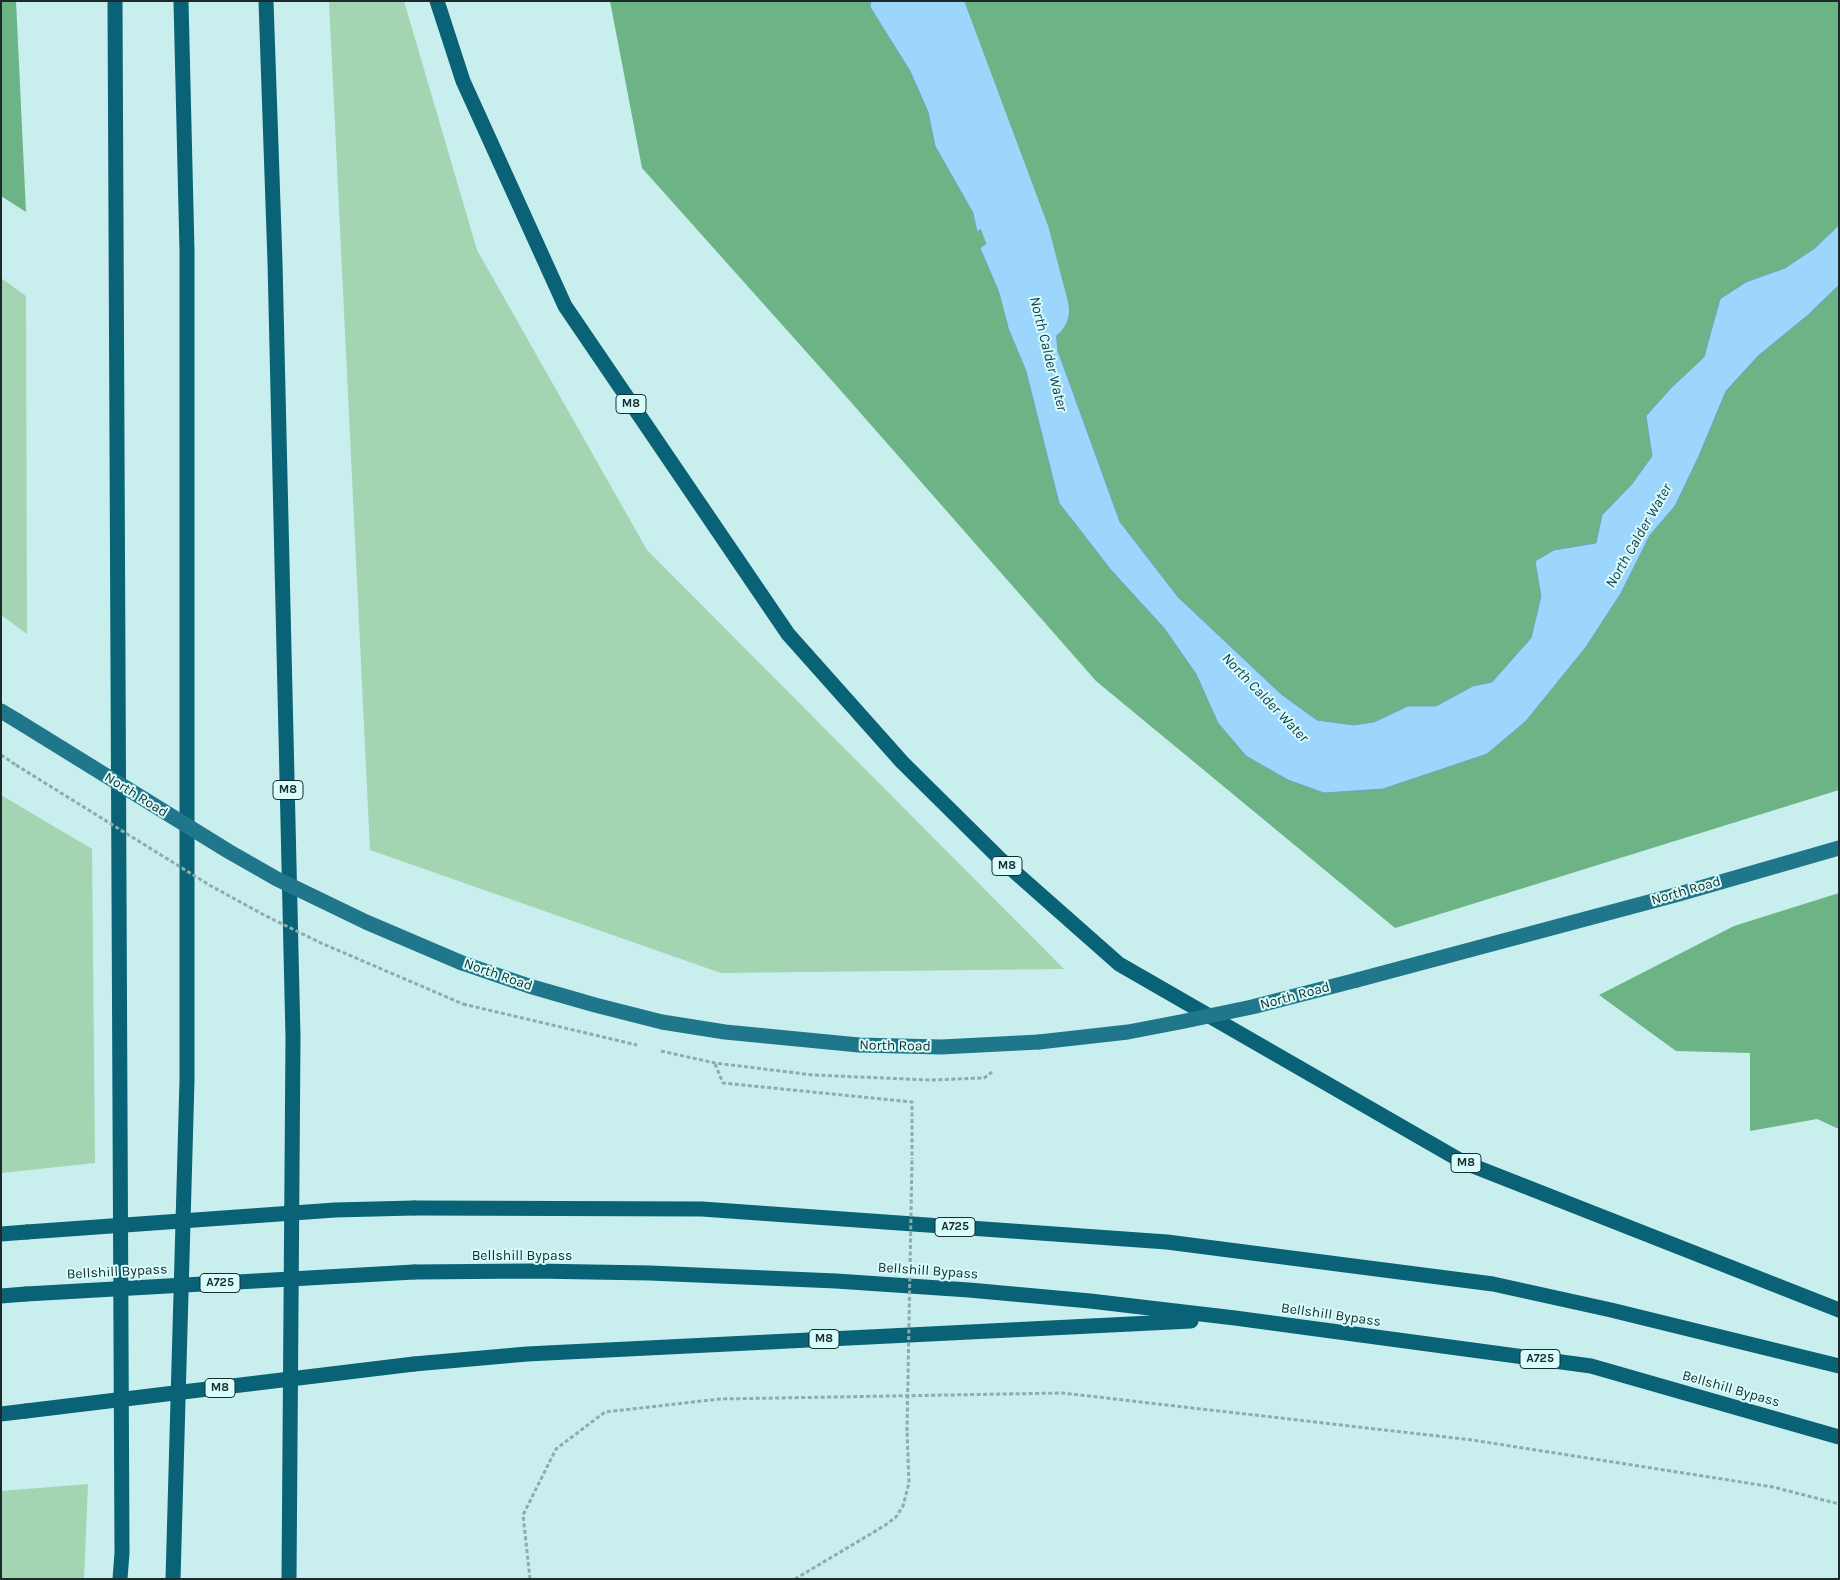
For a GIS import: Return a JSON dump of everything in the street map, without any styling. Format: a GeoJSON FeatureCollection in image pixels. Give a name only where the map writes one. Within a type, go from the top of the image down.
{"type":"FeatureCollection","features":[{"type":"Feature","properties":{"kind":"highway"},"geometry":{"type":"LineString","coordinates":[[115,1],[122,1553],[120,1579]]}},
{"type":"Feature","properties":{"kind":"highway"},"geometry":{"type":"LineString","coordinates":[[173,1579],[187,1080],[187,251],[181,1]]}},
{"type":"Feature","properties":{"kind":"highway","name":"M8"},"geometry":{"type":"LineString","coordinates":[[266,1],[275,262],[293,1037],[289,1579]]}},
{"type":"Feature","properties":{"kind":"highway","name":"M8"},"geometry":{"type":"LineString","coordinates":[[437,1],[463,81],[565,306],[788,634],[902,762],[999,858],[1119,964],[1463,1162],[1839,1310]]}},
{"type":"Feature","properties":{"kind":"highway","name":"A725"},"geometry":{"type":"LineString","coordinates":[[1,1234],[335,1210],[414,1208],[702,1209],[1167,1242],[1493,1284],[1612,1310],[1839,1366]]}},
{"type":"Feature","properties":{"kind":"highway","name":"Bellshill Bypass"},"geometry":{"type":"LineString","coordinates":[[1,1296],[414,1272],[533,1271],[640,1273],[836,1281],[969,1290],[1090,1301],[1235,1318],[1591,1366],[1839,1437]]}},
{"type":"Feature","properties":{"kind":"highway","name":"M8"},"geometry":{"type":"LineString","coordinates":[[1,1414],[414,1364],[527,1354],[1235,1318]]}},
{"type":"Feature","properties":{"kind":"main road","name":"North Road"},"geometry":{"type":"LineString","coordinates":[[1,711],[228,851],[277,879],[366,922],[462,963],[529,986],[662,1022],[725,1032],[859,1046],[941,1047],[1039,1042],[1128,1032],[1180,1022],[1252,1007],[1357,980],[1679,894],[1839,848]]}},
{"type":"Feature","properties":{"kind":"path"},"geometry":{"type":"LineString","coordinates":[[1,755],[212,886],[266,916],[321,943],[463,1004]]}},
{"type":"Feature","properties":{"kind":"path"},"geometry":{"type":"LineString","coordinates":[[715,1063],[723,1083],[912,1102],[907,1431],[909,1483],[903,1506],[896,1517],[795,1579]]}},
{"type":"Feature","properties":{"kind":"path"},"geometry":{"type":"LineString","coordinates":[[530,1579],[523,1516],[556,1449],[606,1412],[720,1400],[1062,1393],[1472,1440],[1773,1487],[1839,1504]]}},
{"type":"Feature","properties":{"kind":"green space"},"geometry":{"type":"Polygon","coordinates":[[[1,1],[16,1],[26,212],[1,196],[1,1]]]}},
{"type":"Feature","properties":{"kind":"green space"},"geometry":{"type":"Polygon","coordinates":[[[329,1],[404,1],[477,250],[647,550],[1064,969],[721,973],[370,850],[329,1]]]}},
{"type":"Feature","properties":{"kind":"green space"},"geometry":{"type":"Polygon","coordinates":[[[610,1],[1839,1],[1839,790],[1395,928],[1096,681],[642,168],[610,1]]]}},
{"type":"Feature","properties":{"kind":"green space"},"geometry":{"type":"Polygon","coordinates":[[[1,278],[26,296],[27,634],[1,615],[1,278]]]}},
{"type":"Feature","properties":{"kind":"green space"},"geometry":{"type":"Polygon","coordinates":[[[1,795],[92,849],[95,1163],[1,1173],[1,795]]]}},
{"type":"Feature","properties":{"kind":"green space"},"geometry":{"type":"Polygon","coordinates":[[[1839,893],[1839,1129],[1817,1119],[1750,1131],[1750,1053],[1676,1051],[1599,995],[1734,926],[1839,893]]]}},
{"type":"Feature","properties":{"kind":"green space"},"geometry":{"type":"Polygon","coordinates":[[[88,1484],[84,1579],[1,1579],[1,1491],[88,1484]]]}},
{"type":"Feature","properties":{"kind":"water"},"geometry":{"type":"Polygon","coordinates":[[[871,1],[941,1],[942,7],[975,72],[998,129],[1029,194],[977,232],[973,213],[935,146],[928,112],[910,71],[870,7],[871,1]]]}},
{"type":"Feature","properties":{"kind":"water"},"geometry":{"type":"Polygon","coordinates":[[[1034,209],[1036,256],[1053,300],[1058,351],[1120,522],[1178,597],[1281,694],[1317,720],[1354,725],[1374,722],[1408,706],[1436,706],[1473,686],[1492,682],[1531,638],[1541,596],[1535,561],[1554,550],[1596,543],[1602,515],[1632,484],[1652,456],[1646,416],[1670,389],[1704,357],[1720,299],[1746,282],[1785,268],[1815,248],[1839,225],[1839,285],[1808,315],[1758,356],[1726,391],[1698,458],[1675,506],[1650,535],[1621,593],[1586,647],[1526,721],[1487,754],[1383,789],[1324,793],[1288,780],[1246,756],[1218,723],[1196,674],[1164,628],[1111,570],[1059,503],[1026,371],[1008,328],[1003,302],[980,248],[1034,209]]]}},
{"type":"Feature","properties":{"kind":"waterway","name":"North Calder Water"},"geometry":{"type":"LineString","coordinates":[[930,1],[1018,237],[1037,310]]}}]}
